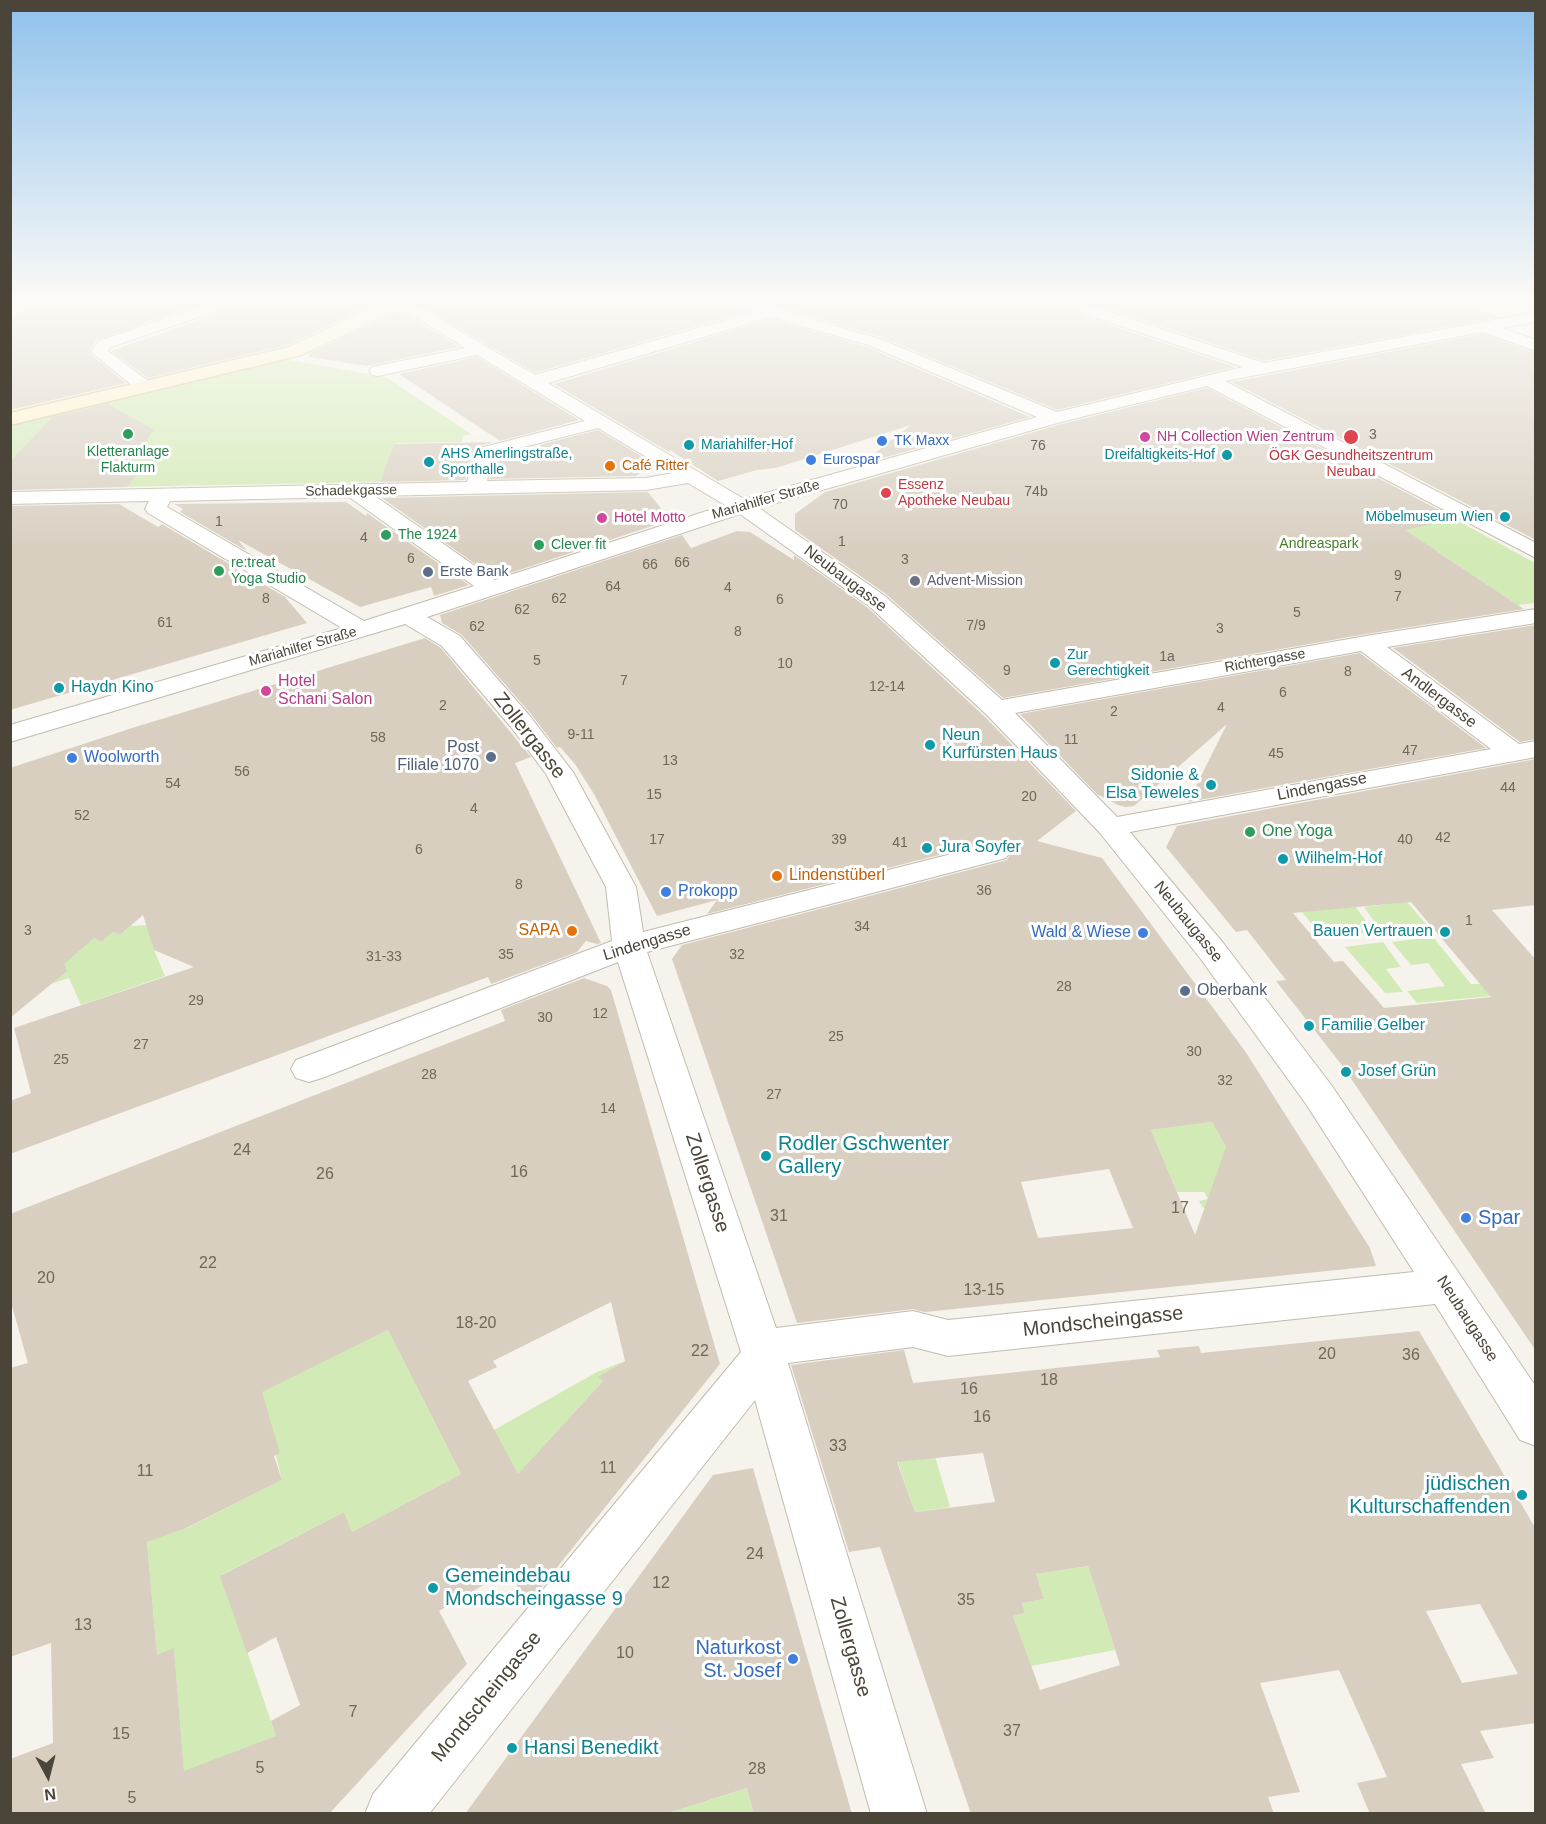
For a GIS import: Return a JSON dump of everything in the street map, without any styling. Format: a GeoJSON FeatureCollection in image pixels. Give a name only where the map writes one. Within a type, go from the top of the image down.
{"type":"FeatureCollection","features":[{"type":"Feature","properties":{"kind":"street"},"geometry":{"type":"LineString","coordinates":[[139,382],[145,387]]}},
{"type":"Feature","properties":{"kind":"street"},"geometry":{"type":"LineString","coordinates":[[10,419],[165,382]]}},
{"type":"Feature","properties":{"kind":"street","name":"Neubaugasse"},"geometry":{"type":"LineString","coordinates":[[537,382],[763,519],[877,602],[996,709],[1110,827],[1212,951],[1319,1095],[1536,1426]]}},
{"type":"Feature","properties":{"kind":"street"},"geometry":{"type":"LineString","coordinates":[[971,382],[1055,418]]}},
{"type":"Feature","properties":{"kind":"street","name":"Mariahilfer Straße"},"geometry":{"type":"LineString","coordinates":[[11,733],[408,616],[741,507],[1055,418],[1200,382]]}},
{"type":"Feature","properties":{"kind":"street"},"geometry":{"type":"LineString","coordinates":[[1213,382],[1514,543],[1536,552]]}},
{"type":"Feature","properties":{"kind":"street"},"geometry":{"type":"LineString","coordinates":[[476,488],[483,453],[602,422]]}},
{"type":"Feature","properties":{"kind":"street","name":"Schadekgasse"},"geometry":{"type":"LineString","coordinates":[[10,498],[646,484],[691,476]]}},
{"type":"Feature","properties":{"kind":"street"},"geometry":{"type":"LineString","coordinates":[[354,491],[492,588]]}},
{"type":"Feature","properties":{"kind":"street"},"geometry":{"type":"LineString","coordinates":[[163,495],[155,509],[362,630]]}},
{"type":"Feature","properties":{"kind":"street","name":"Zollergasse"},"geometry":{"type":"LineString","coordinates":[[408,616],[451,641],[520,721],[559,772],[593,830],[621,887],[629,946],[763,1352],[899,1814]]}},
{"type":"Feature","properties":{"kind":"street","name":"Richtergasse"},"geometry":{"type":"LineString","coordinates":[[996,709],[1366,643],[1536,616]]}},
{"type":"Feature","properties":{"kind":"street","name":"Andlergasse"},"geometry":{"type":"LineString","coordinates":[[1366,643],[1524,751]]}},
{"type":"Feature","properties":{"kind":"street","name":"Lindengasse"},"geometry":{"type":"LineString","coordinates":[[1110,827],[1524,751]]}},
{"type":"Feature","properties":{"kind":"street","name":"Lindengasse"},"geometry":{"type":"LineString","coordinates":[[309,1069],[629,946],[995,852]]}},
{"type":"Feature","properties":{"kind":"street","name":"Mondscheingasse"},"geometry":{"type":"LineString","coordinates":[[393,1814],[763,1352],[913,1329],[948,1338],[1446,1286]]}},
{"type":"Feature","properties":{"kind":"green space"},"geometry":{"type":"Polygon","coordinates":[[[188,382],[394,382],[471,434],[463,436],[461,442],[395,443],[380,482],[11,489],[10,425],[188,382]]]}},
{"type":"Feature","properties":{"kind":"green space"},"geometry":{"type":"Polygon","coordinates":[[[1198,488],[1455,519],[1535,563],[1535,603],[1518,605],[1437,551],[1428,554],[1198,488]]]}},
{"type":"Feature","properties":{"kind":"green space"},"geometry":{"type":"Polygon","coordinates":[[[1407,902],[1427,925],[1381,931],[1364,907],[1407,902]]]}},
{"type":"Feature","properties":{"kind":"green space"},"geometry":{"type":"Polygon","coordinates":[[[1355,906],[1374,932],[1346,935],[1338,924],[1326,926],[1332,936],[1323,937],[1302,912],[1355,906]]]}},
{"type":"Feature","properties":{"kind":"green space"},"geometry":{"type":"Polygon","coordinates":[[[148,925],[154,950],[165,976],[81,1005],[69,978],[11,997],[94,938],[101,942],[113,932],[120,935],[131,926],[148,925]]]}},
{"type":"Feature","properties":{"kind":"green space"},"geometry":{"type":"Polygon","coordinates":[[[1433,937],[1471,984],[1484,984],[1492,996],[1417,1003],[1407,991],[1445,986],[1428,963],[1411,965],[1392,942],[1433,937]]]}},
{"type":"Feature","properties":{"kind":"green space"},"geometry":{"type":"Polygon","coordinates":[[[1383,942],[1401,967],[1386,969],[1403,992],[1385,993],[1345,947],[1383,942]]]}},
{"type":"Feature","properties":{"kind":"green space"},"geometry":{"type":"Polygon","coordinates":[[[1212,1122],[1234,1161],[1217,1206],[1203,1208],[1199,1201],[1208,1199],[1204,1192],[1177,1192],[1151,1130],[1212,1122]]]}},
{"type":"Feature","properties":{"kind":"green space"},"geometry":{"type":"Polygon","coordinates":[[[388,1330],[461,1474],[352,1532],[344,1512],[221,1575],[276,1736],[184,1772],[174,1649],[157,1655],[147,1542],[159,1419],[187,1528],[282,1480],[260,1392],[388,1330]]]}},
{"type":"Feature","properties":{"kind":"green space"},"geometry":{"type":"Polygon","coordinates":[[[625,1361],[599,1377],[603,1381],[481,1515],[494,1430],[597,1372],[625,1361]]]}},
{"type":"Feature","properties":{"kind":"green space"},"geometry":{"type":"Polygon","coordinates":[[[882,1417],[929,1436],[950,1507],[915,1512],[882,1417]]]}},
{"type":"Feature","properties":{"kind":"green space"},"geometry":{"type":"Polygon","coordinates":[[[1088,1566],[1115,1650],[1031,1666],[1013,1616],[1025,1613],[1022,1603],[1044,1599],[1036,1574],[1088,1566]]]}},
{"type":"Feature","properties":{"kind":"green space"},"geometry":{"type":"Polygon","coordinates":[[[757,1785],[750,1799],[754,1813],[665,1814],[757,1785]]]}},
{"type":"Feature","properties":{"kind":"building"},"geometry":{"type":"Polygon","coordinates":[[[10,382],[126,383],[10,410],[10,382]]]}},
{"type":"Feature","properties":{"kind":"building"},"geometry":{"type":"Polygon","coordinates":[[[411,382],[518,382],[579,420],[500,441],[411,382]]]}},
{"type":"Feature","properties":{"kind":"building"},"geometry":{"type":"Polygon","coordinates":[[[560,382],[949,382],[1030,417],[861,464],[911,425],[776,468],[757,470],[718,481],[670,450],[669,452],[554,384],[560,382]]]}},
{"type":"Feature","properties":{"kind":"building"},"geometry":{"type":"Polygon","coordinates":[[[990,382],[1172,382],[1057,410],[990,382]]]}},
{"type":"Feature","properties":{"kind":"building"},"geometry":{"type":"Polygon","coordinates":[[[1232,382],[1536,382],[1536,540],[1232,382]]]}},
{"type":"Feature","properties":{"kind":"building"},"geometry":{"type":"Polygon","coordinates":[[[1207,388],[1456,519],[1405,530],[1524,609],[1366,634],[1003,698],[886,594],[795,530],[795,514],[825,492],[1062,424],[1207,388]]]}},
{"type":"Feature","properties":{"kind":"building"},"geometry":{"type":"Polygon","coordinates":[[[108,404],[154,430],[119,476],[135,476],[127,487],[10,490],[10,462],[52,417],[108,404]]]}},
{"type":"Feature","properties":{"kind":"building"},"geometry":{"type":"Polygon","coordinates":[[[598,430],[653,463],[636,476],[490,479],[494,458],[497,456],[598,430]]]}},
{"type":"Feature","properties":{"kind":"building","name":"AHS Amerlingstraße, Sporthalle"},"geometry":{"type":"Polygon","coordinates":[[[493,442],[474,448],[465,480],[380,482],[394,444],[493,442]]]}},
{"type":"Feature","properties":{"kind":"building"},"geometry":{"type":"Polygon","coordinates":[[[648,492],[670,520],[495,578],[382,498],[648,492]]]}},
{"type":"Feature","properties":{"kind":"building"},"geometry":{"type":"Polygon","coordinates":[[[346,502],[366,516],[367,513],[469,585],[434,596],[431,587],[360,607],[238,540],[247,551],[180,512],[183,509],[174,504],[346,502]]]}},
{"type":"Feature","properties":{"kind":"building"},"geometry":{"type":"Polygon","coordinates":[[[119,504],[158,527],[162,524],[285,597],[307,623],[10,710],[10,506],[119,504]]]}},
{"type":"Feature","properties":{"kind":"building"},"geometry":{"type":"Polygon","coordinates":[[[737,531],[750,532],[794,560],[794,555],[868,608],[985,717],[1076,811],[1037,841],[1102,858],[1245,1051],[1370,1248],[1376,1266],[925,1312],[913,1309],[797,1323],[672,959],[682,945],[1007,860],[1012,851],[1007,844],[994,841],[707,914],[717,900],[657,916],[594,794],[575,764],[560,747],[557,748],[531,714],[462,635],[442,623],[440,615],[682,535],[691,548],[737,531]],[[1212,1122],[1151,1130],[1195,1235],[1226,1147],[1212,1122]],[[1109,1169],[1021,1182],[1038,1238],[1133,1228],[1109,1169]]]}},
{"type":"Feature","properties":{"kind":"building"},"geometry":{"type":"Polygon","coordinates":[[[1536,625],[1536,739],[1520,742],[1393,648],[1536,625]]]}},
{"type":"Feature","properties":{"kind":"building"},"geometry":{"type":"Polygon","coordinates":[[[425,638],[441,648],[531,757],[515,763],[601,943],[586,941],[577,952],[491,984],[488,977],[10,1154],[10,1101],[31,1093],[14,1028],[194,967],[154,950],[143,915],[120,935],[113,932],[101,942],[94,938],[64,964],[67,971],[10,1018],[10,768],[425,638]]]}},
{"type":"Feature","properties":{"kind":"building"},"geometry":{"type":"Polygon","coordinates":[[[1360,653],[1486,748],[1188,802],[1227,724],[1134,806],[1126,807],[1097,794],[1020,714],[1360,653]]]}},
{"type":"Feature","properties":{"kind":"building"},"geometry":{"type":"Polygon","coordinates":[[[1536,759],[1536,905],[1492,910],[1536,960],[1536,1351],[1341,1064],[1276,981],[1286,980],[1247,930],[1236,932],[1166,847],[1177,826],[1536,759]],[[1411,902],[1293,913],[1334,962],[1343,961],[1384,1008],[1491,997],[1411,902]]]}},
{"type":"Feature","properties":{"kind":"building"},"geometry":{"type":"Polygon","coordinates":[[[584,978],[607,986],[611,990],[720,1364],[527,1605],[509,1570],[439,1611],[467,1664],[329,1814],[10,1814],[10,1759],[53,1743],[51,1643],[10,1657],[10,1368],[28,1363],[10,1299],[10,1214],[505,1021],[501,1010],[584,978]],[[611,1302],[493,1361],[497,1367],[468,1381],[518,1474],[603,1381],[598,1377],[625,1361],[611,1302]],[[388,1330],[262,1392],[280,1453],[274,1456],[282,1480],[186,1528],[147,1542],[157,1655],[174,1648],[184,1771],[276,1736],[271,1721],[300,1705],[276,1637],[247,1653],[220,1576],[344,1512],[352,1532],[461,1474],[388,1330]]]}},
{"type":"Feature","properties":{"kind":"building"},"geometry":{"type":"Polygon","coordinates":[[[1419,1331],[1536,1529],[1536,1723],[1480,1731],[1494,1758],[1461,1764],[1486,1814],[1370,1814],[1357,1783],[1387,1777],[1339,1670],[1260,1683],[1300,1792],[1268,1797],[1274,1814],[971,1814],[880,1547],[849,1552],[791,1365],[904,1350],[913,1383],[1160,1357],[1157,1350],[1199,1346],[1201,1353],[1419,1331]],[[983,1453],[897,1462],[915,1512],[995,1502],[983,1453]],[[1088,1566],[1036,1574],[1044,1599],[1022,1603],[1025,1613],[1013,1616],[1040,1690],[1120,1665],[1088,1566]],[[1480,1604],[1426,1611],[1462,1683],[1518,1674],[1480,1604]]]}},
{"type":"Feature","properties":{"kind":"building"},"geometry":{"type":"Polygon","coordinates":[[[753,1468],[852,1814],[754,1814],[747,1788],[665,1814],[465,1814],[713,1475],[753,1468]]]}},
{"type":"Feature","properties":{"kind":"place","name":"Kletteranlage Flakturm"},"geometry":{"type":"Point","coordinates":[128,434]}},
{"type":"Feature","properties":{"kind":"place","name":"NH Collection Wien Zentrum"},"geometry":{"type":"Point","coordinates":[1145,437]}},
{"type":"Feature","properties":{"kind":"place","name":"ÖGK Gesundheitszentrum Neubau"},"geometry":{"type":"Point","coordinates":[1351,437]}},
{"type":"Feature","properties":{"kind":"place","name":"TK Maxx"},"geometry":{"type":"Point","coordinates":[882,441]}},
{"type":"Feature","properties":{"kind":"place","name":"Mariahilfer-Hof"},"geometry":{"type":"Point","coordinates":[689,445]}},
{"type":"Feature","properties":{"kind":"place","name":"Dreifaltigkeits-Hof"},"geometry":{"type":"Point","coordinates":[1227,455]}},
{"type":"Feature","properties":{"kind":"place","name":"Eurospar"},"geometry":{"type":"Point","coordinates":[811,460]}},
{"type":"Feature","properties":{"kind":"place","name":"AHS Amerlingstraße, Sporthalle"},"geometry":{"type":"Point","coordinates":[429,462]}},
{"type":"Feature","properties":{"kind":"place","name":"Café Ritter"},"geometry":{"type":"Point","coordinates":[610,466]}},
{"type":"Feature","properties":{"kind":"place","name":"Essenz Apotheke Neubau"},"geometry":{"type":"Point","coordinates":[886,493]}},
{"type":"Feature","properties":{"kind":"place","name":"Möbelmuseum Wien"},"geometry":{"type":"Point","coordinates":[1505,517]}},
{"type":"Feature","properties":{"kind":"place","name":"Hotel Motto"},"geometry":{"type":"Point","coordinates":[602,518]}},
{"type":"Feature","properties":{"kind":"place","name":"The 1924"},"geometry":{"type":"Point","coordinates":[386,535]}},
{"type":"Feature","properties":{"kind":"place","name":"Clever fit"},"geometry":{"type":"Point","coordinates":[539,545]}},
{"type":"Feature","properties":{"kind":"place","name":"re:treat Yoga Studio"},"geometry":{"type":"Point","coordinates":[219,571]}},
{"type":"Feature","properties":{"kind":"place","name":"Erste Bank"},"geometry":{"type":"Point","coordinates":[428,572]}},
{"type":"Feature","properties":{"kind":"place","name":"Advent-Mission"},"geometry":{"type":"Point","coordinates":[915,581]}},
{"type":"Feature","properties":{"kind":"place","name":"Zur Gerechtigkeit"},"geometry":{"type":"Point","coordinates":[1055,663]}},
{"type":"Feature","properties":{"kind":"place","name":"Haydn Kino"},"geometry":{"type":"Point","coordinates":[59,688]}},
{"type":"Feature","properties":{"kind":"place","name":"Hotel Schani Salon"},"geometry":{"type":"Point","coordinates":[266,691]}},
{"type":"Feature","properties":{"kind":"place","name":"Neun Kurfürsten Haus"},"geometry":{"type":"Point","coordinates":[930,745]}},
{"type":"Feature","properties":{"kind":"place","name":"Post Filiale 1070"},"geometry":{"type":"Point","coordinates":[491,757]}},
{"type":"Feature","properties":{"kind":"place","name":"Woolworth"},"geometry":{"type":"Point","coordinates":[72,758]}},
{"type":"Feature","properties":{"kind":"place","name":"Sidonie & Elsa Teweles"},"geometry":{"type":"Point","coordinates":[1211,785]}},
{"type":"Feature","properties":{"kind":"place","name":"One Yoga"},"geometry":{"type":"Point","coordinates":[1250,832]}},
{"type":"Feature","properties":{"kind":"place","name":"Jura Soyfer"},"geometry":{"type":"Point","coordinates":[927,848]}},
{"type":"Feature","properties":{"kind":"place","name":"Wilhelm-Hof"},"geometry":{"type":"Point","coordinates":[1283,859]}},
{"type":"Feature","properties":{"kind":"place","name":"Lindenstüberl"},"geometry":{"type":"Point","coordinates":[777,876]}},
{"type":"Feature","properties":{"kind":"place","name":"Prokopp"},"geometry":{"type":"Point","coordinates":[666,892]}},
{"type":"Feature","properties":{"kind":"place","name":"SAPA"},"geometry":{"type":"Point","coordinates":[572,931]}},
{"type":"Feature","properties":{"kind":"place","name":"Bauen Vertrauen"},"geometry":{"type":"Point","coordinates":[1445,932]}},
{"type":"Feature","properties":{"kind":"place","name":"Wald & Wiese"},"geometry":{"type":"Point","coordinates":[1143,933]}},
{"type":"Feature","properties":{"kind":"place","name":"Oberbank"},"geometry":{"type":"Point","coordinates":[1185,991]}},
{"type":"Feature","properties":{"kind":"place","name":"Familie Gelber"},"geometry":{"type":"Point","coordinates":[1309,1026]}},
{"type":"Feature","properties":{"kind":"place","name":"Josef Grün"},"geometry":{"type":"Point","coordinates":[1346,1072]}},
{"type":"Feature","properties":{"kind":"place","name":"Rodler Gschwenter Gallery"},"geometry":{"type":"Point","coordinates":[766,1156]}},
{"type":"Feature","properties":{"kind":"place","name":"Spar"},"geometry":{"type":"Point","coordinates":[1466,1218]}},
{"type":"Feature","properties":{"kind":"place","name":"jüdischen Kulturschaffenden"},"geometry":{"type":"Point","coordinates":[1522,1495]}},
{"type":"Feature","properties":{"kind":"place","name":"Gemeindebau Mondscheingasse 9"},"geometry":{"type":"Point","coordinates":[433,1588]}},
{"type":"Feature","properties":{"kind":"place","name":"Naturkost St. Josef"},"geometry":{"type":"Point","coordinates":[793,1659]}},
{"type":"Feature","properties":{"kind":"place","name":"Hansi Benedikt"},"geometry":{"type":"Point","coordinates":[512,1748]}},
{"type":"Feature","properties":{"kind":"park label","name":"Andreaspark"},"geometry":{"type":"Point","coordinates":[1319,544]}}]}
